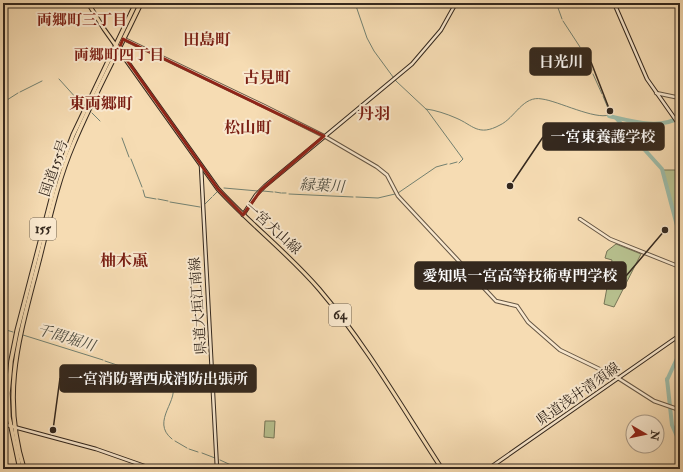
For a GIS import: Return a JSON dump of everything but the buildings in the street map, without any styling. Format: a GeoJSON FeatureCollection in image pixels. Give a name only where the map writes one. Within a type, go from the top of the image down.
{"type":"FeatureCollection","features":[{"type":"Feature","properties":{"kind":"highway","name":"国道155号"},"geometry":{"type":"LineString","coordinates":[[20,469],[8,393],[12,355],[53,189],[73,135],[136,3]]}},
{"type":"Feature","properties":{"kind":"highway","name":"国道155号"},"geometry":{"type":"LineString","coordinates":[[24,469],[13,427],[12,403],[15,362],[56,197],[73,145],[141,3]]}},
{"type":"Feature","properties":{"kind":"main road","name":"一宮犬山線"},"geometry":{"type":"LineString","coordinates":[[88,3],[200,166],[218,189],[321,290],[348,325],[442,469]]}},
{"type":"Feature","properties":{"kind":"main road"},"geometry":{"type":"LineString","coordinates":[[243,215],[261,190],[395,78],[425,51],[441,30],[456,3]]}},
{"type":"Feature","properties":{"kind":"main road"},"geometry":{"type":"LineString","coordinates":[[614,3],[642,69],[656,93],[680,126]]}},
{"type":"Feature","properties":{"kind":"main road"},"geometry":{"type":"LineString","coordinates":[[123,39],[324,136],[383,171],[398,196],[496,301],[517,306],[528,322],[560,350],[618,378],[654,401],[680,410]]}},
{"type":"Feature","properties":{"kind":"main road"},"geometry":{"type":"LineString","coordinates":[[656,93],[680,98]]}},
{"type":"Feature","properties":{"kind":"main road","name":"県道大垣江南線"},"geometry":{"type":"LineString","coordinates":[[200,166],[218,460],[217,469]]}},
{"type":"Feature","properties":{"kind":"main road"},"geometry":{"type":"LineString","coordinates":[[580,219],[610,239],[680,267]]}},
{"type":"Feature","properties":{"kind":"main road","name":"県道浅井清須線"},"geometry":{"type":"LineString","coordinates":[[488,469],[680,335]]}},
{"type":"Feature","properties":{"kind":"main road"},"geometry":{"type":"LineString","coordinates":[[3,424],[90,448],[153,469]]}},
{"type":"Feature","properties":{"kind":"highlighted area"},"geometry":{"type":"Polygon","coordinates":[[[123,39],[324,136],[261,190],[243,215],[218,189],[119,49],[123,39]]]}},
{"type":"Feature","properties":{"kind":"green space"},"geometry":{"type":"Polygon","coordinates":[[[663,170],[680,170],[680,236],[669,198],[663,170]]]}},
{"type":"Feature","properties":{"kind":"green space"},"geometry":{"type":"Polygon","coordinates":[[[616,244],[641,254],[614,307],[604,304],[612,260],[605,258],[607,251],[616,244]]]}},
{"type":"Feature","properties":{"kind":"green space"},"geometry":{"type":"Polygon","coordinates":[[[265,421],[275,421],[274,438],[264,437],[265,421]]]}},
{"type":"Feature","properties":{"kind":"waterway"},"geometry":{"type":"LineString","coordinates":[[355,3],[367,38],[374,51],[396,81],[427,110],[463,159],[459,163]]}},
{"type":"Feature","properties":{"kind":"waterway"},"geometry":{"type":"LineString","coordinates":[[557,5],[562,19]]}},
{"type":"Feature","properties":{"kind":"waterway"},"geometry":{"type":"LineString","coordinates":[[563,21],[580,47]]}},
{"type":"Feature","properties":{"kind":"waterway"},"geometry":{"type":"LineString","coordinates":[[582,50],[592,70]]}},
{"type":"Feature","properties":{"kind":"waterway"},"geometry":{"type":"LineString","coordinates":[[593,74],[602,94]]}},
{"type":"Feature","properties":{"kind":"waterway","name":"縁葉川"},"geometry":{"type":"LineString","coordinates":[[59,79],[77,99]]}},
{"type":"Feature","properties":{"kind":"waterway","name":"縁葉川"},"geometry":{"type":"LineString","coordinates":[[20,92],[42,81]]}},
{"type":"Feature","properties":{"kind":"waterway","name":"縁葉川"},"geometry":{"type":"LineString","coordinates":[[7,100],[18,93]]}},
{"type":"Feature","properties":{"kind":"waterway"},"geometry":{"type":"LineString","coordinates":[[603,96],[610,113]]}},
{"type":"Feature","properties":{"kind":"waterway"},"geometry":{"type":"LineString","coordinates":[[426,109],[449,115],[476,129],[481,130],[486,130],[500,125],[524,104],[535,99],[549,100],[595,115],[609,115]]}},
{"type":"Feature","properties":{"kind":"waterway","name":"縁葉川"},"geometry":{"type":"LineString","coordinates":[[79,101],[84,105]]}},
{"type":"Feature","properties":{"kind":"waterway","name":"縁葉川"},"geometry":{"type":"LineString","coordinates":[[92,113],[100,121]]}},
{"type":"Feature","properties":{"kind":"waterway"},"geometry":{"type":"LineString","coordinates":[[609,116],[636,122],[655,124],[672,121],[680,117]]}},
{"type":"Feature","properties":{"kind":"waterway"},"geometry":{"type":"LineString","coordinates":[[616,118],[662,169],[680,237]]}},
{"type":"Feature","properties":{"kind":"waterway","name":"縁葉川"},"geometry":{"type":"LineString","coordinates":[[122,138],[129,157]]}},
{"type":"Feature","properties":{"kind":"waterway","name":"縁葉川"},"geometry":{"type":"LineString","coordinates":[[131,159],[142,187]]}},
{"type":"Feature","properties":{"kind":"waterway","name":"縁葉川"},"geometry":{"type":"LineString","coordinates":[[450,164],[457,162]]}},
{"type":"Feature","properties":{"kind":"waterway","name":"縁葉川"},"geometry":{"type":"LineString","coordinates":[[398,193],[436,167],[447,164]]}},
{"type":"Feature","properties":{"kind":"waterway","name":"縁葉川"},"geometry":{"type":"LineString","coordinates":[[224,188],[258,191]]}},
{"type":"Feature","properties":{"kind":"waterway","name":"縁葉川"},"geometry":{"type":"LineString","coordinates":[[143,190],[145,197],[156,199]]}},
{"type":"Feature","properties":{"kind":"waterway","name":"縁葉川"},"geometry":{"type":"LineString","coordinates":[[263,191],[273,192]]}},
{"type":"Feature","properties":{"kind":"waterway","name":"縁葉川"},"geometry":{"type":"LineString","coordinates":[[213,196],[217,192]]}},
{"type":"Feature","properties":{"kind":"waterway","name":"縁葉川"},"geometry":{"type":"LineString","coordinates":[[275,192],[281,193]]}},
{"type":"Feature","properties":{"kind":"waterway","name":"縁葉川"},"geometry":{"type":"LineString","coordinates":[[289,194],[353,197]]}},
{"type":"Feature","properties":{"kind":"waterway","name":"縁葉川"},"geometry":{"type":"LineString","coordinates":[[356,197],[378,198],[395,194]]}},
{"type":"Feature","properties":{"kind":"waterway","name":"縁葉川"},"geometry":{"type":"LineString","coordinates":[[204,205],[212,197]]}},
{"type":"Feature","properties":{"kind":"waterway","name":"縁葉川"},"geometry":{"type":"LineString","coordinates":[[158,199],[168,201]]}},
{"type":"Feature","properties":{"kind":"waterway","name":"縁葉川"},"geometry":{"type":"LineString","coordinates":[[170,202],[200,207]]}},
{"type":"Feature","properties":{"kind":"waterway","name":"千間堀川"},"geometry":{"type":"LineString","coordinates":[[3,329],[13,332]]}},
{"type":"Feature","properties":{"kind":"waterway","name":"千間堀川"},"geometry":{"type":"LineString","coordinates":[[23,335],[103,360]]}},
{"type":"Feature","properties":{"kind":"waterway"},"geometry":{"type":"LineString","coordinates":[[667,380],[680,352]]}},
{"type":"Feature","properties":{"kind":"waterway","name":"千間堀川"},"geometry":{"type":"LineString","coordinates":[[105,361],[171,383],[173,396],[164,418],[164,425],[166,432],[172,439]]}},
{"type":"Feature","properties":{"kind":"waterway"},"geometry":{"type":"LineString","coordinates":[[667,379],[672,425],[680,443]]}},
{"type":"Feature","properties":{"kind":"waterway","name":"千間堀川"},"geometry":{"type":"LineString","coordinates":[[175,441],[187,448]]}},
{"type":"Feature","properties":{"kind":"waterway","name":"千間堀川"},"geometry":{"type":"LineString","coordinates":[[189,449],[198,452]]}},
{"type":"Feature","properties":{"kind":"waterway","name":"千間堀川"},"geometry":{"type":"LineString","coordinates":[[202,453],[215,458]]}},
{"type":"Feature","properties":{"kind":"waterway","name":"千間堀川"},"geometry":{"type":"LineString","coordinates":[[220,460],[231,465]]}},
{"type":"Feature","properties":{"kind":"place","name":"日光川"},"geometry":{"type":"Point","coordinates":[610,111]}},
{"type":"Feature","properties":{"kind":"place","name":"一宮東養護学校"},"geometry":{"type":"Point","coordinates":[510,186]}},
{"type":"Feature","properties":{"kind":"place","name":"愛知県一宮高等技術専門学校"},"geometry":{"type":"Point","coordinates":[665,230]}},
{"type":"Feature","properties":{"kind":"place","name":"一宮消防署西成消防出張所"},"geometry":{"type":"Point","coordinates":[53,430]}},
{"type":"Feature","properties":{"kind":"district","name":"両郷町三丁目"},"geometry":{"type":"Point","coordinates":[82,20]}},
{"type":"Feature","properties":{"kind":"district","name":"田島町"},"geometry":{"type":"Point","coordinates":[207,40]}},
{"type":"Feature","properties":{"kind":"district","name":"両郷町四丁目"},"geometry":{"type":"Point","coordinates":[119,55]}},
{"type":"Feature","properties":{"kind":"district","name":"古見町"},"geometry":{"type":"Point","coordinates":[267,78]}},
{"type":"Feature","properties":{"kind":"district","name":"東両郷町"},"geometry":{"type":"Point","coordinates":[101,104]}},
{"type":"Feature","properties":{"kind":"district","name":"丹羽"},"geometry":{"type":"Point","coordinates":[374,114]}},
{"type":"Feature","properties":{"kind":"district","name":"松山町"},"geometry":{"type":"Point","coordinates":[248,128]}},
{"type":"Feature","properties":{"kind":"district","name":"柚木颪"},"geometry":{"type":"Point","coordinates":[124,261]}}]}
